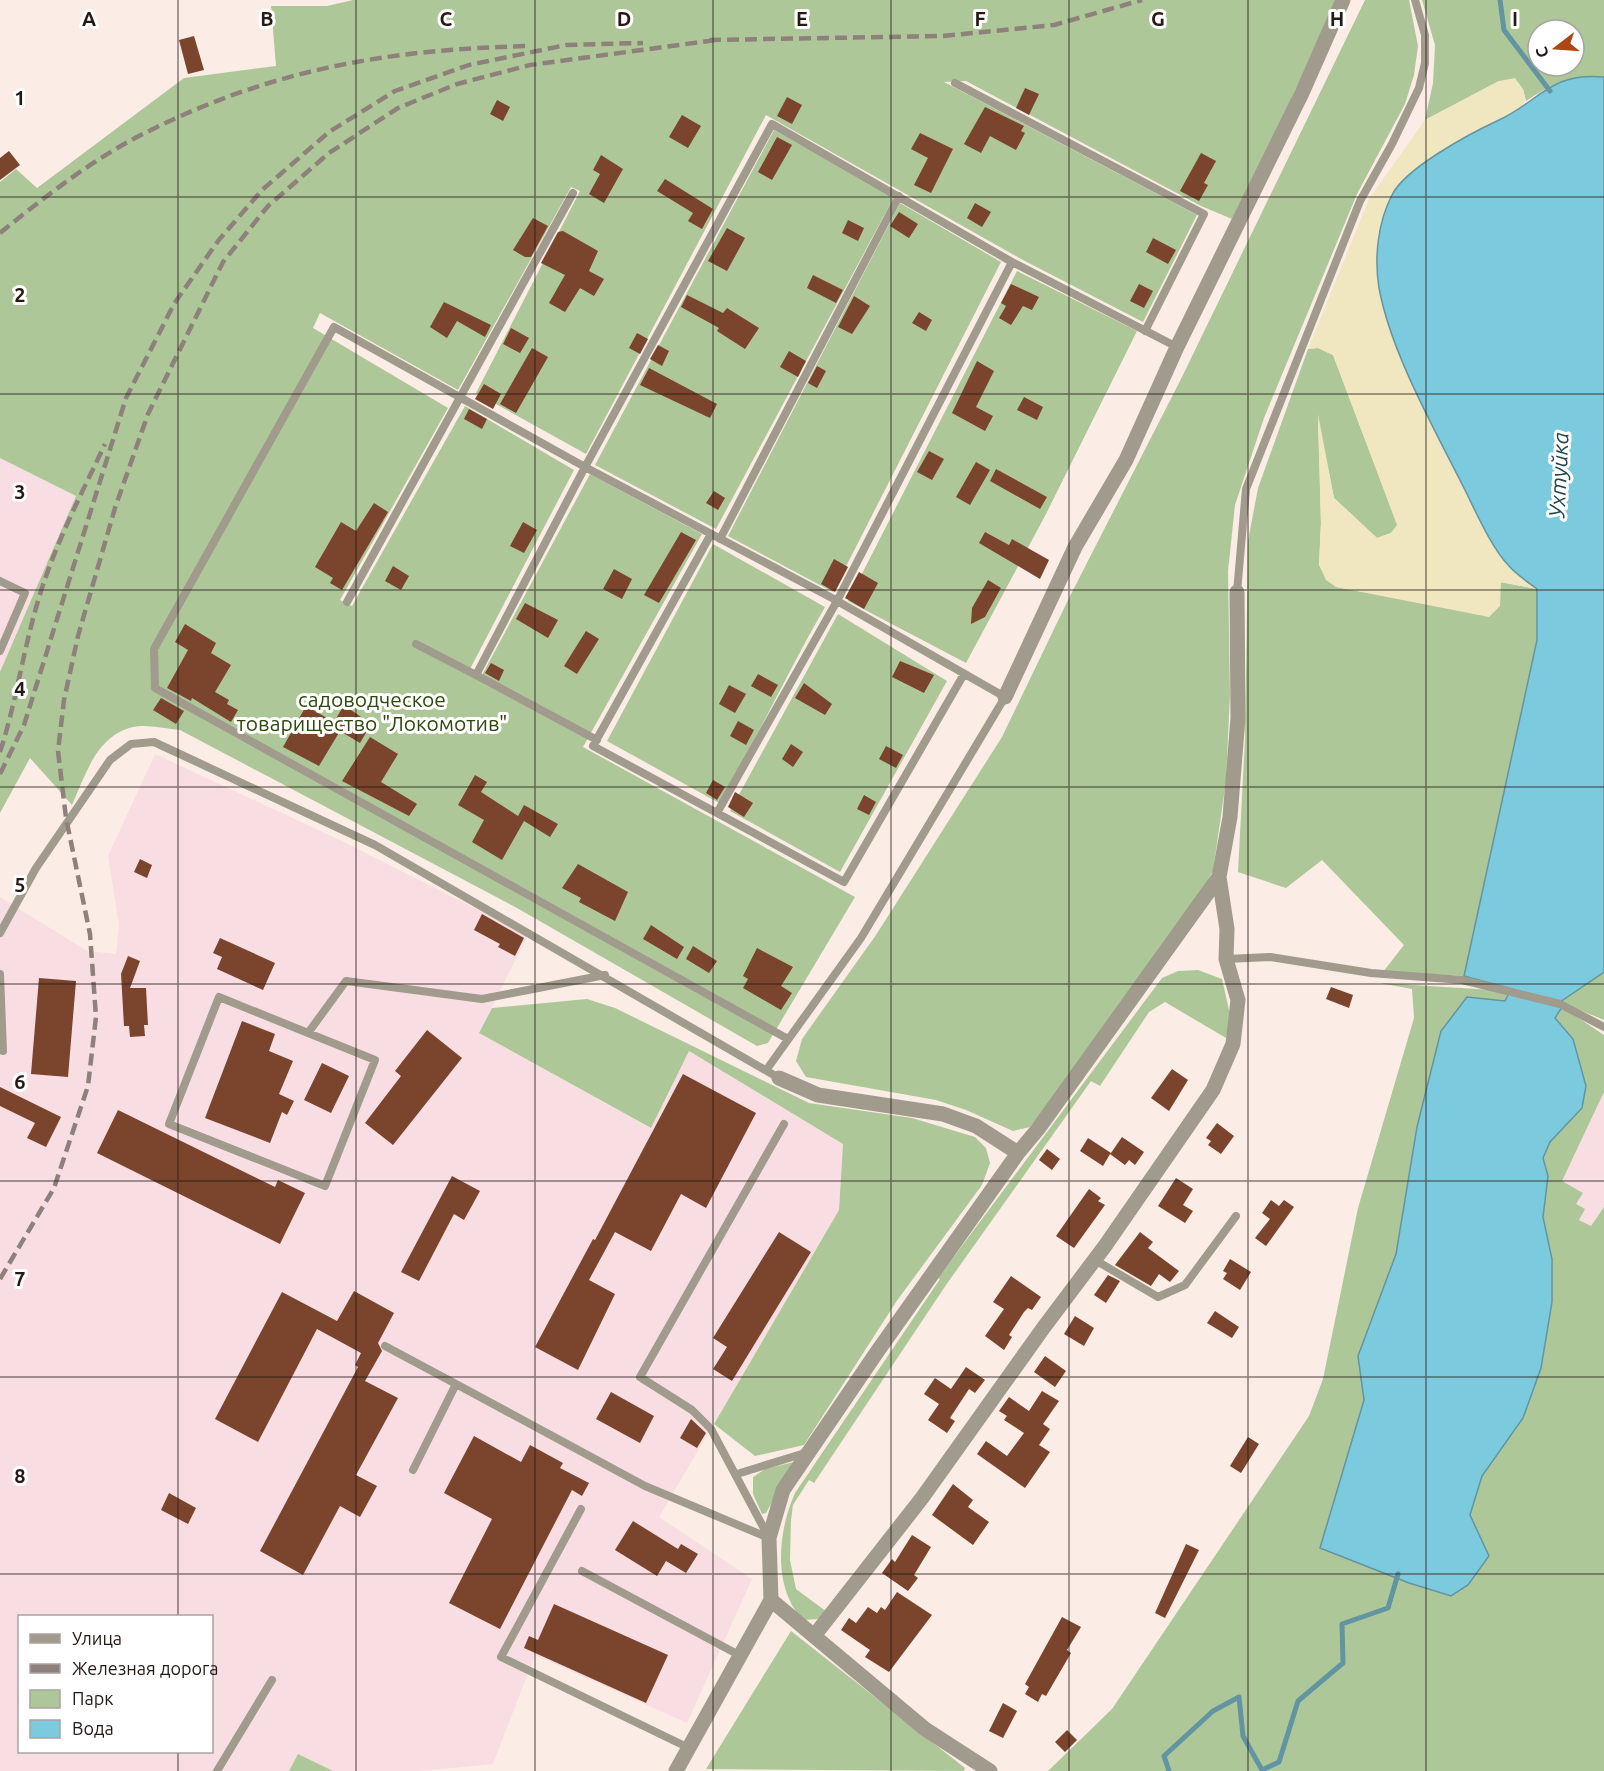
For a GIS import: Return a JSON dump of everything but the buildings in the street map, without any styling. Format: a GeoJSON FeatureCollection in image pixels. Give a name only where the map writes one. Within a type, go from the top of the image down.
{"type":"FeatureCollection","features":[{"type":"Feature","properties":{"kind":"street"},"geometry":{"type":"LineString","coordinates":[[1005,698],[1075,547],[1126,460],[1178,347],[1302,93],[1342,0]]}},
{"type":"Feature","properties":{"kind":"street"},"geometry":{"type":"LineString","coordinates":[[814,1636],[922,1498],[1095,1260],[1213,1090],[1233,1044],[1238,1000],[1226,959],[1227,929],[1219,877],[1230,817],[1238,718],[1237,592]]}},
{"type":"Feature","properties":{"kind":"street"},"geometry":{"type":"LineString","coordinates":[[676,1771],[771,1600],[769,1538],[783,1490],[1018,1153],[1038,1130],[1219,877]]}},
{"type":"Feature","properties":{"kind":"street"},"geometry":{"type":"LineString","coordinates":[[773,1073],[818,1095],[943,1114],[961,1119],[1018,1153]]}},
{"type":"Feature","properties":{"kind":"street"},"geometry":{"type":"LineString","coordinates":[[771,1600],[925,1729],[990,1771]]}},
{"type":"Feature","properties":{"kind":"lane"},"geometry":{"type":"LineString","coordinates":[[1237,592],[1246,489],[1356,212],[1419,88],[1425,63],[1425,35],[1415,0]]}},
{"type":"Feature","properties":{"kind":"lane"},"geometry":{"type":"LineString","coordinates":[[955,83],[1204,214],[1145,331]]}},
{"type":"Feature","properties":{"kind":"lane"},"geometry":{"type":"LineString","coordinates":[[476,675],[585,467],[772,124],[1012,262],[1178,347]]}},
{"type":"Feature","properties":{"kind":"lane"},"geometry":{"type":"LineString","coordinates":[[347,602],[573,193]]}},
{"type":"Feature","properties":{"kind":"lane"},"geometry":{"type":"LineString","coordinates":[[720,538],[899,196]]}},
{"type":"Feature","properties":{"kind":"lane"},"geometry":{"type":"LineString","coordinates":[[717,813],[837,601],[1012,262]]}},
{"type":"Feature","properties":{"kind":"lane"},"geometry":{"type":"LineString","coordinates":[[0,933],[36,868],[110,760],[131,744],[154,742],[375,845],[773,1073],[788,1040],[861,938],[1005,698],[837,601],[585,467],[334,327],[154,649],[155,688],[788,1040]]}},
{"type":"Feature","properties":{"kind":"lane"},"geometry":{"type":"LineString","coordinates":[[711,534],[593,746],[844,882],[964,674]]}},
{"type":"Feature","properties":{"kind":"lane"},"geometry":{"type":"LineString","coordinates":[[0,581],[25,593],[0,651]]}},
{"type":"Feature","properties":{"kind":"lane"},"geometry":{"type":"LineString","coordinates":[[416,644],[597,740]]}},
{"type":"Feature","properties":{"kind":"lane"},"geometry":{"type":"LineString","coordinates":[[1226,959],[1270,957],[1371,973],[1462,980],[1560,1004],[1604,1027]]}},
{"type":"Feature","properties":{"kind":"lane"},"geometry":{"type":"LineString","coordinates":[[0,974],[3,1051]]}},
{"type":"Feature","properties":{"kind":"lane"},"geometry":{"type":"LineString","coordinates":[[308,1033],[346,981],[482,999],[605,975]]}},
{"type":"Feature","properties":{"kind":"lane"},"geometry":{"type":"LineString","coordinates":[[219,998],[308,1033],[375,1060],[324,1186],[169,1124],[219,998]]}},
{"type":"Feature","properties":{"kind":"lane"},"geometry":{"type":"LineString","coordinates":[[769,1538],[738,1474],[711,1429],[692,1410],[640,1377],[783,1124]]}},
{"type":"Feature","properties":{"kind":"lane"},"geometry":{"type":"LineString","coordinates":[[1095,1260],[1158,1297],[1185,1285],[1236,1216]]}},
{"type":"Feature","properties":{"kind":"lane"},"geometry":{"type":"LineString","coordinates":[[386,1346],[645,1485],[769,1538]]}},
{"type":"Feature","properties":{"kind":"lane"},"geometry":{"type":"LineString","coordinates":[[413,1470],[456,1384]]}},
{"type":"Feature","properties":{"kind":"lane"},"geometry":{"type":"LineString","coordinates":[[738,1474],[810,1452]]}},
{"type":"Feature","properties":{"kind":"lane"},"geometry":{"type":"LineString","coordinates":[[581,1509],[501,1657],[689,1748]]}},
{"type":"Feature","properties":{"kind":"lane"},"geometry":{"type":"LineString","coordinates":[[582,1571],[739,1655]]}},
{"type":"Feature","properties":{"kind":"lane"},"geometry":{"type":"LineString","coordinates":[[217,1771],[272,1680]]}},
{"type":"Feature","properties":{"kind":"shaded area"},"geometry":{"type":"Polygon","coordinates":[[[0,458],[76,496],[0,672],[0,458]]]}},
{"type":"Feature","properties":{"kind":"shaded area"},"geometry":{"type":"Polygon","coordinates":[[[155,754],[344,842],[528,935],[479,1033],[650,1128],[689,1051],[843,1144],[839,1210],[659,1517],[752,1579],[687,1723],[535,1655],[493,1764],[422,1771],[333,1771],[298,1754],[289,1771],[0,1771],[0,897],[87,951],[116,954],[119,925],[108,856],[155,754]]]}},
{"type":"Feature","properties":{"kind":"shaded area"},"geometry":{"type":"Polygon","coordinates":[[[1604,1092],[1604,1207],[1591,1226],[1579,1220],[1576,1204],[1562,1181],[1604,1092]]]}},
{"type":"Feature","properties":{"kind":"green space","name":"садоводческое товарищество \"Локомотив\""},"geometry":{"type":"Polygon","coordinates":[[[353,0],[1336,0],[1278,128],[1232,219],[1201,206],[966,81],[944,82],[1197,215],[1143,322],[1021,259],[766,115],[586,454],[476,393],[580,191],[571,187],[458,390],[320,313],[313,328],[448,408],[340,600],[352,606],[465,406],[574,470],[470,669],[482,675],[590,474],[702,534],[583,747],[855,897],[768,1043],[757,1046],[517,908],[180,730],[138,726],[120,732],[101,747],[72,805],[30,758],[0,813],[0,672],[76,496],[0,458],[0,182],[16,169],[37,188],[184,78],[276,66],[271,6],[327,6],[353,0]]]}},
{"type":"Feature","properties":{"kind":"green space"},"geometry":{"type":"Polygon","coordinates":[[[1365,0],[1409,0],[1418,46],[1414,75],[1405,104],[1357,194],[1264,418],[1235,505],[1228,571],[1230,694],[1226,781],[1213,871],[1153,975],[1030,1127],[1013,1131],[966,1110],[936,1100],[806,1077],[796,1061],[802,1039],[876,935],[1002,737],[1068,600],[1180,381],[1365,0]]]}},
{"type":"Feature","properties":{"kind":"green space"},"geometry":{"type":"Polygon","coordinates":[[[1422,0],[1604,0],[1604,77],[1586,77],[1586,18],[1526,18],[1526,78],[1577,78],[1544,90],[1526,101],[1523,89],[1499,81],[1425,120],[1433,83],[1435,45],[1422,0]]]}},
{"type":"Feature","properties":{"kind":"green space"},"geometry":{"type":"Polygon","coordinates":[[[774,130],[894,197],[716,529],[595,465],[774,130]]]}},
{"type":"Feature","properties":{"kind":"green space"},"geometry":{"type":"Polygon","coordinates":[[[900,203],[1001,262],[833,592],[728,536],[900,203]]]}},
{"type":"Feature","properties":{"kind":"green space"},"geometry":{"type":"Polygon","coordinates":[[[1017,271],[1137,331],[1046,514],[966,663],[848,601],[1017,271]]]}},
{"type":"Feature","properties":{"kind":"green space"},"geometry":{"type":"Polygon","coordinates":[[[1318,348],[1333,355],[1398,525],[1391,533],[1377,538],[1334,498],[1318,419],[1321,523],[1319,565],[1336,587],[1397,598],[1500,606],[1500,582],[1537,589],[1537,640],[1464,976],[1383,972],[1404,945],[1322,860],[1286,888],[1238,872],[1245,740],[1248,541],[1258,488],[1308,349],[1318,348]]]}},
{"type":"Feature","properties":{"kind":"green space"},"geometry":{"type":"Polygon","coordinates":[[[713,544],[825,607],[719,803],[607,741],[713,544]]]}},
{"type":"Feature","properties":{"kind":"green space"},"geometry":{"type":"Polygon","coordinates":[[[838,614],[947,681],[840,872],[730,811],[838,614]]]}},
{"type":"Feature","properties":{"kind":"green space"},"geometry":{"type":"Polygon","coordinates":[[[1198,970],[1222,979],[1231,1019],[1226,1038],[1165,1002],[1149,1012],[1100,1086],[1091,1081],[946,1285],[814,1483],[809,1480],[793,1505],[790,1560],[796,1589],[827,1612],[818,1619],[803,1620],[793,1607],[786,1592],[782,1575],[782,1541],[789,1508],[795,1493],[940,1279],[938,1278],[1162,978],[1178,971],[1198,970]]]}},
{"type":"Feature","properties":{"kind":"green space"},"geometry":{"type":"Polygon","coordinates":[[[1604,972],[1604,1020],[1560,1002],[1604,972]]]}},
{"type":"Feature","properties":{"kind":"green space"},"geometry":{"type":"Polygon","coordinates":[[[1380,983],[1510,991],[1505,1001],[1441,1031],[1417,1127],[1396,1254],[1358,1356],[1364,1400],[1321,1547],[1409,1583],[1451,1596],[1468,1585],[1489,1556],[1470,1516],[1482,1476],[1523,1418],[1541,1368],[1552,1302],[1552,1259],[1543,1217],[1548,1176],[1543,1158],[1550,1142],[1582,1108],[1586,1086],[1573,1039],[1555,1018],[1562,1007],[1604,1035],[1604,1092],[1562,1181],[1583,1193],[1576,1204],[1585,1209],[1579,1220],[1591,1226],[1604,1207],[1604,1771],[1048,1771],[1112,1709],[1309,1416],[1323,1379],[1358,1208],[1414,1018],[1412,989],[1380,983]]]}},
{"type":"Feature","properties":{"kind":"green space"},"geometry":{"type":"Polygon","coordinates":[[[587,999],[615,1008],[809,1103],[912,1118],[975,1137],[986,1148],[990,1163],[982,1185],[896,1302],[804,1445],[755,1456],[714,1424],[839,1210],[843,1144],[689,1051],[651,1128],[479,1033],[492,1008],[587,999]]]}},
{"type":"Feature","properties":{"kind":"green space"},"geometry":{"type":"Polygon","coordinates":[[[794,1462],[766,1513],[762,1514],[753,1494],[753,1477],[765,1469],[794,1462]]]}},
{"type":"Feature","properties":{"kind":"green space"},"geometry":{"type":"Polygon","coordinates":[[[791,1631],[965,1768],[964,1771],[706,1769],[791,1631]]]}},
{"type":"Feature","properties":{"kind":"green space"},"geometry":{"type":"Polygon","coordinates":[[[298,1754],[333,1771],[289,1771],[298,1754]]]}},
{"type":"Feature","properties":{"kind":"sand"},"geometry":{"type":"Polygon","coordinates":[[[1515,78],[1523,89],[1526,101],[1514,113],[1474,132],[1414,171],[1378,237],[1379,287],[1394,336],[1426,414],[1480,520],[1508,566],[1537,589],[1501,582],[1500,606],[1489,617],[1336,587],[1326,580],[1319,565],[1321,523],[1318,414],[1334,498],[1377,538],[1391,533],[1397,525],[1333,355],[1318,348],[1308,349],[1369,199],[1425,120],[1499,81],[1515,78]]]}},
{"type":"Feature","properties":{"kind":"water"},"geometry":{"type":"Polygon","coordinates":[[[1586,77],[1604,77],[1604,972],[1560,1002],[1464,976],[1537,640],[1537,589],[1512,569],[1496,549],[1415,390],[1385,313],[1379,288],[1377,252],[1380,228],[1387,205],[1399,185],[1410,174],[1456,142],[1513,112],[1558,83],[1586,77]]]}},
{"type":"Feature","properties":{"kind":"water"},"geometry":{"type":"Polygon","coordinates":[[[1510,991],[1562,1007],[1555,1018],[1573,1039],[1586,1086],[1582,1108],[1550,1142],[1543,1158],[1548,1176],[1543,1217],[1552,1259],[1552,1302],[1541,1368],[1523,1418],[1482,1476],[1470,1515],[1489,1556],[1468,1585],[1451,1596],[1409,1583],[1320,1548],[1364,1400],[1358,1356],[1396,1254],[1417,1127],[1441,1031],[1467,997],[1505,1001],[1510,991]]]}},
{"type":"Feature","properties":{"kind":"waterway","name":"Ухтуйка"},"geometry":{"type":"LineString","coordinates":[[1500,0],[1504,30],[1550,91]]}},
{"type":"Feature","properties":{"kind":"waterway"},"geometry":{"type":"LineString","coordinates":[[1169,1771],[1164,1756],[1213,1711],[1239,1697],[1243,1736],[1262,1770],[1279,1762],[1298,1701],[1343,1663],[1342,1624],[1388,1608],[1398,1574]]}},
{"type":"Feature","properties":{"kind":"railway"},"geometry":{"type":"LineString","coordinates":[[709,40],[943,36],[1054,25],[1142,0]]}},
{"type":"Feature","properties":{"kind":"railway"},"geometry":{"type":"LineString","coordinates":[[0,1279],[54,1188],[88,1086],[96,1017],[90,934],[66,818],[58,751],[64,700],[78,636],[115,508],[148,414],[223,262],[268,206],[329,153],[398,108],[457,84],[530,65],[716,40]]}},
{"type":"Feature","properties":{"kind":"railway"},"geometry":{"type":"LineString","coordinates":[[0,774],[24,725],[126,398],[174,304],[218,241],[262,190],[329,132],[395,91],[469,65],[566,45],[643,43]]}},
{"type":"Feature","properties":{"kind":"railway"},"geometry":{"type":"LineString","coordinates":[[0,233],[71,178],[127,142],[194,110],[240,92],[333,66],[381,58],[429,52],[530,46]]}},
{"type":"Feature","properties":{"kind":"railway"},"geometry":{"type":"LineString","coordinates":[[0,752],[44,581],[68,521],[105,444]]}}]}
